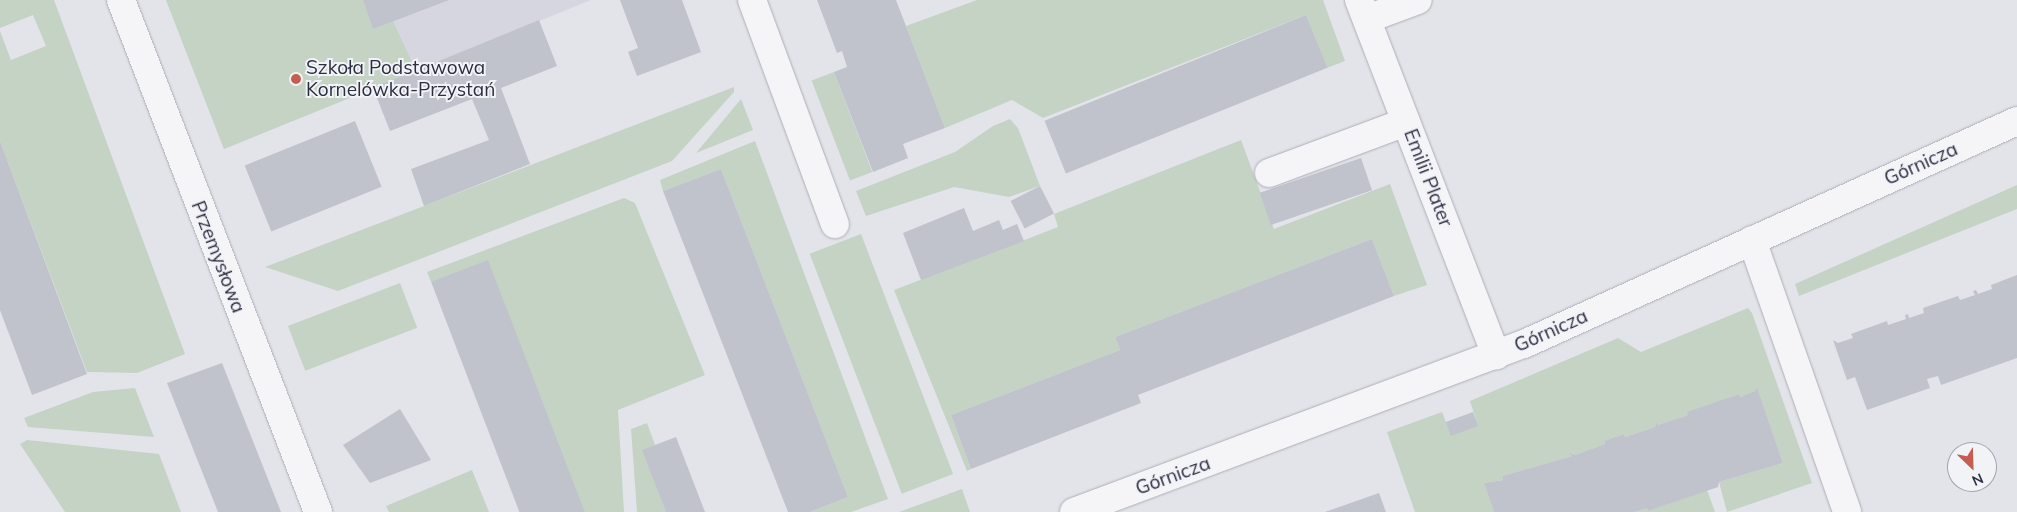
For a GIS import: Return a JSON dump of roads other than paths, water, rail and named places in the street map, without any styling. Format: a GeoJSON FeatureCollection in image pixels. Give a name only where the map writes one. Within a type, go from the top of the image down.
{"type":"FeatureCollection","features":[{"type":"Feature","properties":{"kind":"street","name":"Przemysłowa"},"geometry":{"type":"LineString","coordinates":[[121,0],[318,512]]}},
{"type":"Feature","properties":{"kind":"street"},"geometry":{"type":"LineString","coordinates":[[752,0],[835,224]]}},
{"type":"Feature","properties":{"kind":"street"},"geometry":{"type":"LineString","coordinates":[[1363,9],[1418,0]]}},
{"type":"Feature","properties":{"kind":"street","name":"Emilii Plater"},"geometry":{"type":"LineString","coordinates":[[1363,9],[1496,355]]}},
{"type":"Feature","properties":{"kind":"street","name":"Górnicza"},"geometry":{"type":"LineString","coordinates":[[1074,512],[1496,355],[2017,121]]}},
{"type":"Feature","properties":{"kind":"street"},"geometry":{"type":"LineString","coordinates":[[1269,173],[1406,122]]}},
{"type":"Feature","properties":{"kind":"street"},"geometry":{"type":"LineString","coordinates":[[1752,240],[1847,512]]}},
{"type":"Feature","properties":{"kind":"place","name":"Szkoła Podstawowa Kornelówka-Przystań"},"geometry":{"type":"Point","coordinates":[296,79]}}]}
